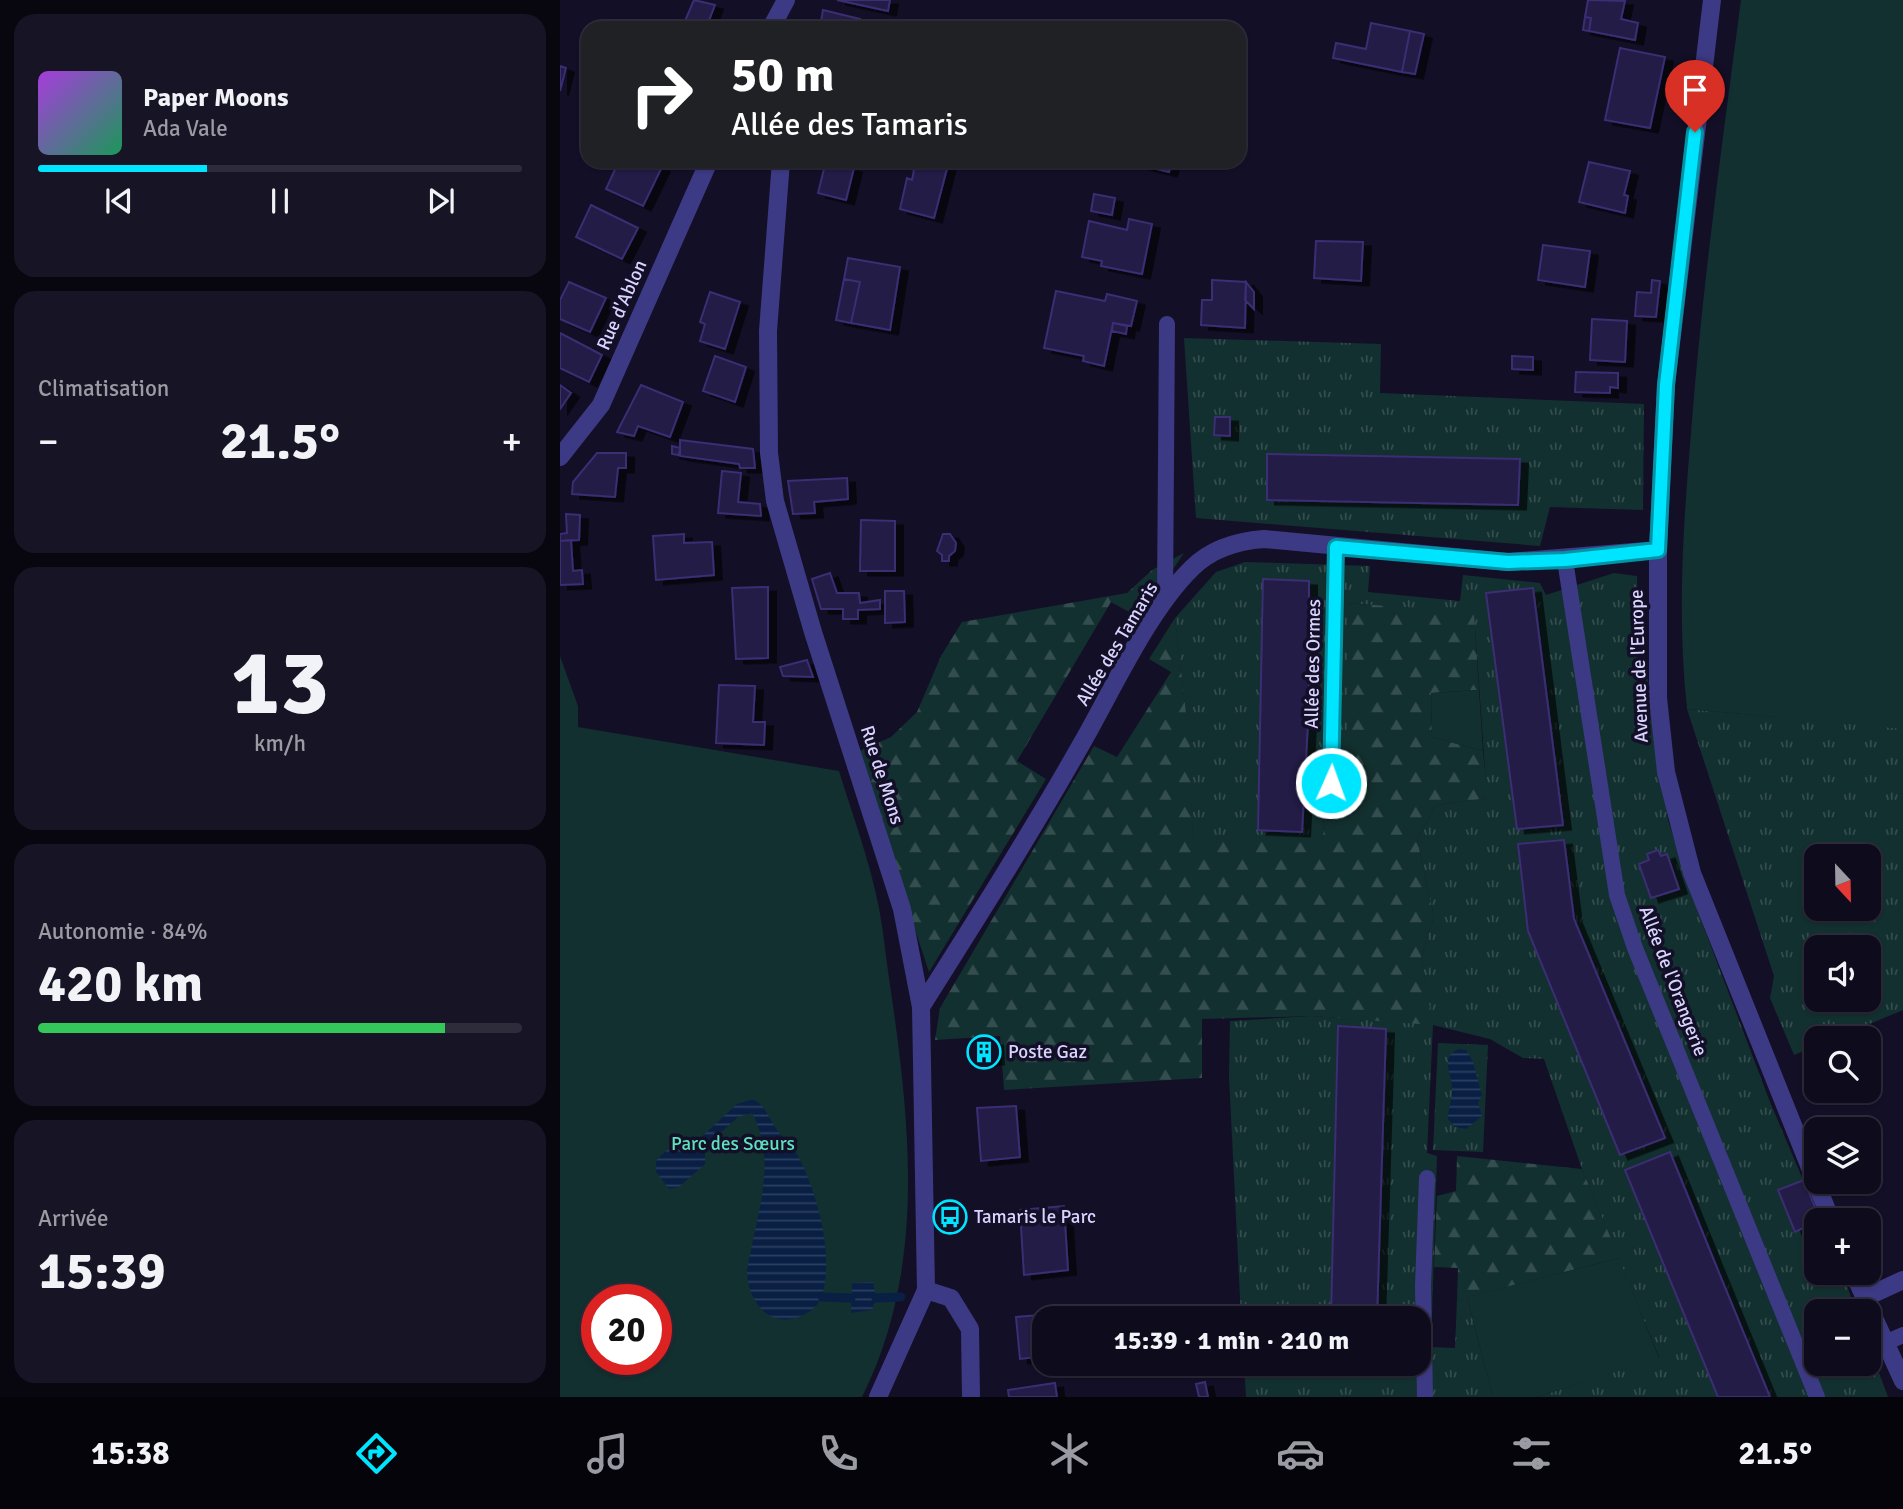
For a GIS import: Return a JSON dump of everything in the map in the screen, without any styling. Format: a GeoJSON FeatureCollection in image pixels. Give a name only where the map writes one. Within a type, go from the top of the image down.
{"type":"FeatureCollection","features":[{"type":"Feature","properties":{"kind":"street"},"geometry":{"type":"LineString","coordinates":[[775,21],[786,0]]}},
{"type":"Feature","properties":{"kind":"street"},"geometry":{"type":"LineString","coordinates":[[786,0],[788,21]]}},
{"type":"Feature","properties":{"kind":"street","name":"Avenue de l'Europe"},"geometry":{"type":"LineString","coordinates":[[1712,0],[1666,385],[1658,550],[1658,698],[1666,772],[1692,873],[1826,1208]]}},
{"type":"Feature","properties":{"kind":"street","name":"Rue d'Ablon"},"geometry":{"type":"LineString","coordinates":[[560,457],[601,405],[706,168]]}},
{"type":"Feature","properties":{"kind":"street","name":"Rue de Mons"},"geometry":{"type":"LineString","coordinates":[[780,168],[768,331],[769,453],[775,501],[813,632],[902,909],[921,1007],[926,1290],[878,1397]]}},
{"type":"Feature","properties":{"kind":"street","name":"Allée des Tamaris"},"geometry":{"type":"LineString","coordinates":[[921,1007],[1046,806],[1165,599],[1201,559],[1230,544],[1264,539],[1508,562],[1565,560],[1658,550]]}},
{"type":"Feature","properties":{"kind":"street"},"geometry":{"type":"LineString","coordinates":[[1864,1298],[1903,1280]]}},
{"type":"Feature","properties":{"kind":"street"},"geometry":{"type":"LineString","coordinates":[[1858,1285],[1903,1381]]}},
{"type":"Feature","properties":{"kind":"street"},"geometry":{"type":"LineString","coordinates":[[926,1290],[951,1298],[970,1329],[971,1397]]}},
{"type":"Feature","properties":{"kind":"lane"},"geometry":{"type":"LineString","coordinates":[[1165,599],[1167,324]]}},
{"type":"Feature","properties":{"kind":"lane","name":"Allée des Ormes"},"geometry":{"type":"LineString","coordinates":[[1331,783],[1336,547]]}},
{"type":"Feature","properties":{"kind":"lane","name":"Allée de l'Orangerie"},"geometry":{"type":"LineString","coordinates":[[1565,560],[1618,895],[1635,948],[1817,1397]]}},
{"type":"Feature","properties":{"kind":"lane"},"geometry":{"type":"LineString","coordinates":[[1798,1139],[1804,1136]]}},
{"type":"Feature","properties":{"kind":"lane"},"geometry":{"type":"LineString","coordinates":[[1424,1397],[1423,1286],[1427,1178]]}},
{"type":"Feature","properties":{"kind":"lane"},"geometry":{"type":"LineString","coordinates":[[1885,1343],[1903,1335]]}},
{"type":"Feature","properties":{"kind":"green space"},"geometry":{"type":"Polygon","coordinates":[[[1741,0],[1903,0],[1903,729],[1687,709],[1682,606],[1688,468],[1707,270],[1741,0]]]}},
{"type":"Feature","properties":{"kind":"green space"},"geometry":{"type":"Polygon","coordinates":[[[1184,338],[1381,344],[1380,393],[1644,404],[1643,510],[1550,507],[1540,546],[1196,518],[1184,338]]]}},
{"type":"Feature","properties":{"kind":"green space"},"geometry":{"type":"Polygon","coordinates":[[[1184,553],[1140,618],[1111,602],[1017,761],[1046,779],[929,972],[857,752],[891,737],[917,712],[941,656],[962,622],[1127,593],[1152,570],[1184,553]]]}},
{"type":"Feature","properties":{"kind":"green space"},"geometry":{"type":"Polygon","coordinates":[[[1245,562],[1370,566],[1368,592],[1460,601],[1463,575],[1540,583],[1546,595],[1614,573],[1637,576],[1638,610],[1668,820],[1698,912],[1770,1102],[1804,1182],[1804,1194],[1809,1194],[1815,1208],[1804,1208],[1804,1285],[1847,1285],[1852,1299],[1804,1299],[1804,1376],[1880,1376],[1888,1397],[1537,1397],[1659,1357],[1582,1169],[1544,1059],[1523,1058],[1490,1039],[1433,1025],[1427,1153],[1437,1156],[1431,1347],[1431,1306],[1240,1306],[1229,1076],[1230,1021],[1311,1016],[1432,1024],[1421,957],[1434,917],[1417,839],[1436,805],[1487,798],[1474,613],[1347,603],[1347,794],[1324,804],[1323,844],[1193,842],[1188,734],[1175,618],[1216,572],[1245,562]]]}},
{"type":"Feature","properties":{"kind":"green space"},"geometry":{"type":"Polygon","coordinates":[[[1347,603],[1474,612],[1479,690],[1431,693],[1432,737],[1483,751],[1488,798],[1436,805],[1417,839],[1434,917],[1421,957],[1433,1025],[1311,1016],[1202,1019],[1202,1078],[1004,1090],[1000,1036],[935,1040],[940,1008],[1094,746],[1117,757],[1171,672],[1149,659],[1175,618],[1191,756],[1193,841],[1323,843],[1324,804],[1347,794],[1347,603]]]}},
{"type":"Feature","properties":{"kind":"green space","name":"Parc des Sœurs"},"geometry":{"type":"Polygon","coordinates":[[[560,656],[578,706],[578,727],[839,771],[866,856],[880,916],[896,1025],[907,1133],[905,1241],[897,1294],[883,1346],[862,1397],[560,1397],[560,656]]]}},
{"type":"Feature","properties":{"kind":"green space"},"geometry":{"type":"Polygon","coordinates":[[[1479,690],[1483,751],[1432,737],[1431,693],[1479,690]]]}},
{"type":"Feature","properties":{"kind":"green space"},"geometry":{"type":"Polygon","coordinates":[[[1687,709],[1903,728],[1903,1010],[1865,1026],[1804,1026],[1804,1051],[1794,1055],[1770,998],[1774,976],[1687,709]]]}},
{"type":"Feature","properties":{"kind":"green space"},"geometry":{"type":"Polygon","coordinates":[[[1438,1043],[1488,1045],[1483,1152],[1433,1150],[1438,1043]]]}},
{"type":"Feature","properties":{"kind":"green space"},"geometry":{"type":"Polygon","coordinates":[[[1457,1156],[1582,1169],[1619,1258],[1457,1300],[1458,1268],[1434,1267],[1437,1196],[1456,1191],[1457,1156]]]}},
{"type":"Feature","properties":{"kind":"green space"},"geometry":{"type":"Polygon","coordinates":[[[1619,1258],[1659,1358],[1537,1397],[1493,1397],[1467,1297],[1619,1258]]]}},
{"type":"Feature","properties":{"kind":"green space"},"geometry":{"type":"Polygon","coordinates":[[[1467,1297],[1493,1397],[1246,1397],[1245,1376],[1431,1376],[1431,1347],[1455,1348],[1457,1300],[1467,1297]]]}},
{"type":"Feature","properties":{"kind":"water"},"geometry":{"type":"Polygon","coordinates":[[[1459,1049],[1466,1050],[1473,1062],[1482,1095],[1478,1103],[1482,1116],[1466,1129],[1455,1127],[1448,1119],[1452,1084],[1448,1061],[1459,1049]]]}},
{"type":"Feature","properties":{"kind":"water"},"geometry":{"type":"Polygon","coordinates":[[[753,1099],[764,1108],[803,1166],[816,1202],[825,1242],[822,1295],[813,1309],[793,1319],[772,1317],[764,1311],[757,1303],[748,1283],[747,1271],[763,1191],[764,1171],[764,1151],[752,1113],[738,1117],[705,1147],[705,1164],[679,1187],[669,1189],[656,1172],[656,1161],[670,1148],[679,1143],[697,1141],[737,1104],[753,1099]]]}},
{"type":"Feature","properties":{"kind":"water"},"geometry":{"type":"Polygon","coordinates":[[[873,1282],[876,1298],[872,1310],[851,1313],[852,1283],[873,1282]]]}},
{"type":"Feature","properties":{"kind":"building"},"geometry":{"type":"Polygon","coordinates":[[[694,0],[715,5],[709,21],[685,21],[694,0]]]}},
{"type":"Feature","properties":{"kind":"building"},"geometry":{"type":"Polygon","coordinates":[[[837,0],[890,0],[888,11],[837,0]]]}},
{"type":"Feature","properties":{"kind":"building"},"geometry":{"type":"Polygon","coordinates":[[[1588,0],[1625,1],[1621,19],[1638,23],[1635,40],[1589,31],[1591,18],[1585,17],[1588,0]]]}},
{"type":"Feature","properties":{"kind":"building"},"geometry":{"type":"Polygon","coordinates":[[[823,10],[860,19],[860,21],[821,21],[823,10]]]}},
{"type":"Feature","properties":{"kind":"building"},"geometry":{"type":"Polygon","coordinates":[[[1585,17],[1591,18],[1589,31],[1583,30],[1585,17]]]}},
{"type":"Feature","properties":{"kind":"building"},"geometry":{"type":"Polygon","coordinates":[[[1371,23],[1410,31],[1402,72],[1333,58],[1336,43],[1366,49],[1371,23]]]}},
{"type":"Feature","properties":{"kind":"building"},"geometry":{"type":"Polygon","coordinates":[[[1410,31],[1424,34],[1415,74],[1402,72],[1410,31]]]}},
{"type":"Feature","properties":{"kind":"building"},"geometry":{"type":"Polygon","coordinates":[[[1620,48],[1665,57],[1650,128],[1605,120],[1620,48]]]}},
{"type":"Feature","properties":{"kind":"building"},"geometry":{"type":"Polygon","coordinates":[[[560,66],[566,68],[560,91],[560,66]]]}},
{"type":"Feature","properties":{"kind":"building"},"geometry":{"type":"Polygon","coordinates":[[[1589,162],[1630,171],[1624,195],[1628,196],[1625,213],[1579,202],[1589,162]]]}},
{"type":"Feature","properties":{"kind":"building"},"geometry":{"type":"Polygon","coordinates":[[[616,168],[662,168],[643,206],[606,189],[616,168]]]}},
{"type":"Feature","properties":{"kind":"building"},"geometry":{"type":"Polygon","coordinates":[[[824,168],[854,168],[846,200],[818,193],[824,168]]]}},
{"type":"Feature","properties":{"kind":"building"},"geometry":{"type":"Polygon","coordinates":[[[909,168],[947,168],[934,218],[900,209],[907,178],[912,180],[914,170],[909,168]]]}},
{"type":"Feature","properties":{"kind":"building"},"geometry":{"type":"Polygon","coordinates":[[[1153,168],[1170,168],[1169,172],[1153,168]]]}},
{"type":"Feature","properties":{"kind":"building"},"geometry":{"type":"Polygon","coordinates":[[[1094,194],[1115,198],[1112,215],[1091,211],[1094,194]]]}},
{"type":"Feature","properties":{"kind":"building"},"geometry":{"type":"Polygon","coordinates":[[[591,205],[638,228],[622,259],[576,237],[591,205]]]}},
{"type":"Feature","properties":{"kind":"building"},"geometry":{"type":"Polygon","coordinates":[[[1129,219],[1152,224],[1142,274],[1101,266],[1102,261],[1082,257],[1089,221],[1127,230],[1129,219]]]}},
{"type":"Feature","properties":{"kind":"building"},"geometry":{"type":"Polygon","coordinates":[[[1316,241],[1363,242],[1361,281],[1314,278],[1316,241]]]}},
{"type":"Feature","properties":{"kind":"building"},"geometry":{"type":"Polygon","coordinates":[[[1543,245],[1590,251],[1585,287],[1538,280],[1543,245]]]}},
{"type":"Feature","properties":{"kind":"building"},"geometry":{"type":"Polygon","coordinates":[[[848,258],[900,267],[890,330],[851,323],[860,282],[844,279],[848,258]]]}},
{"type":"Feature","properties":{"kind":"building"},"geometry":{"type":"Polygon","coordinates":[[[844,279],[860,282],[851,323],[836,320],[844,279]]]}},
{"type":"Feature","properties":{"kind":"building"},"geometry":{"type":"Polygon","coordinates":[[[1212,280],[1246,282],[1245,328],[1201,325],[1202,300],[1212,300],[1212,280]]]}},
{"type":"Feature","properties":{"kind":"building"},"geometry":{"type":"Polygon","coordinates":[[[1652,280],[1660,281],[1656,317],[1635,316],[1637,292],[1651,293],[1652,280]]]}},
{"type":"Feature","properties":{"kind":"building"},"geometry":{"type":"Polygon","coordinates":[[[569,282],[606,298],[590,332],[560,319],[560,300],[569,282]]]}},
{"type":"Feature","properties":{"kind":"building"},"geometry":{"type":"Polygon","coordinates":[[[1246,282],[1254,292],[1254,309],[1245,300],[1246,282]]]}},
{"type":"Feature","properties":{"kind":"building"},"geometry":{"type":"Polygon","coordinates":[[[1056,291],[1105,301],[1107,294],[1137,301],[1131,326],[1113,323],[1104,366],[1083,361],[1084,356],[1044,348],[1056,291]]]}},
{"type":"Feature","properties":{"kind":"building"},"geometry":{"type":"Polygon","coordinates":[[[710,292],[740,302],[725,349],[700,341],[705,324],[700,322],[710,292]]]}},
{"type":"Feature","properties":{"kind":"building"},"geometry":{"type":"Polygon","coordinates":[[[1592,319],[1627,321],[1625,362],[1590,360],[1592,319]]]}},
{"type":"Feature","properties":{"kind":"building"},"geometry":{"type":"Polygon","coordinates":[[[1113,323],[1127,326],[1126,334],[1112,331],[1113,323]]]}},
{"type":"Feature","properties":{"kind":"building"},"geometry":{"type":"Polygon","coordinates":[[[560,333],[602,355],[589,382],[560,368],[560,333]]]}},
{"type":"Feature","properties":{"kind":"building"},"geometry":{"type":"Polygon","coordinates":[[[715,356],[746,367],[735,402],[703,391],[715,356]]]}},
{"type":"Feature","properties":{"kind":"building"},"geometry":{"type":"Polygon","coordinates":[[[1512,356],[1533,357],[1533,370],[1512,369],[1512,356]]]}},
{"type":"Feature","properties":{"kind":"building"},"geometry":{"type":"Polygon","coordinates":[[[1576,372],[1618,373],[1618,388],[1610,387],[1610,393],[1575,392],[1576,372]]]}},
{"type":"Feature","properties":{"kind":"building"},"geometry":{"type":"Polygon","coordinates":[[[560,385],[571,393],[560,409],[560,385]]]}},
{"type":"Feature","properties":{"kind":"building"},"geometry":{"type":"Polygon","coordinates":[[[641,385],[683,402],[670,437],[638,426],[634,436],[617,432],[641,385]]]}},
{"type":"Feature","properties":{"kind":"building"},"geometry":{"type":"Polygon","coordinates":[[[1215,417],[1230,417],[1230,436],[1214,435],[1215,417]]]}},
{"type":"Feature","properties":{"kind":"building"},"geometry":{"type":"Polygon","coordinates":[[[680,440],[753,449],[755,468],[740,468],[739,464],[680,456],[680,440]]]}},
{"type":"Feature","properties":{"kind":"building"},"geometry":{"type":"Polygon","coordinates":[[[672,446],[680,448],[679,455],[672,454],[672,446]]]}},
{"type":"Feature","properties":{"kind":"building"},"geometry":{"type":"Polygon","coordinates":[[[597,453],[626,453],[626,468],[618,468],[615,497],[572,494],[573,482],[597,453]]]}},
{"type":"Feature","properties":{"kind":"building"},"geometry":{"type":"Polygon","coordinates":[[[1267,454],[1520,459],[1518,505],[1267,500],[1267,454]]]}},
{"type":"Feature","properties":{"kind":"building"},"geometry":{"type":"Polygon","coordinates":[[[722,471],[741,473],[738,502],[760,504],[761,516],[718,513],[722,471]]]}},
{"type":"Feature","properties":{"kind":"building"},"geometry":{"type":"Polygon","coordinates":[[[847,478],[848,499],[814,502],[815,513],[793,514],[788,481],[847,478]]]}},
{"type":"Feature","properties":{"kind":"building"},"geometry":{"type":"Polygon","coordinates":[[[566,514],[580,515],[579,540],[560,541],[560,534],[567,533],[566,514]]]}},
{"type":"Feature","properties":{"kind":"building"},"geometry":{"type":"Polygon","coordinates":[[[861,520],[895,521],[895,571],[860,571],[861,520]]]}},
{"type":"Feature","properties":{"kind":"building"},"geometry":{"type":"Polygon","coordinates":[[[684,534],[684,543],[712,542],[714,575],[656,580],[653,536],[684,534]]]}},
{"type":"Feature","properties":{"kind":"building"},"geometry":{"type":"Polygon","coordinates":[[[943,534],[950,534],[956,543],[949,561],[942,561],[942,555],[937,551],[943,534]]]}},
{"type":"Feature","properties":{"kind":"building"},"geometry":{"type":"Polygon","coordinates":[[[571,540],[573,571],[582,570],[583,584],[560,585],[560,541],[571,540]]]}},
{"type":"Feature","properties":{"kind":"building"},"geometry":{"type":"Polygon","coordinates":[[[830,573],[837,593],[859,593],[860,603],[880,600],[880,609],[858,610],[858,619],[843,619],[843,609],[821,609],[812,579],[830,573]]]}},
{"type":"Feature","properties":{"kind":"building"},"geometry":{"type":"Polygon","coordinates":[[[1263,579],[1309,581],[1309,704],[1302,832],[1258,830],[1263,579]]]}},
{"type":"Feature","properties":{"kind":"building"},"geometry":{"type":"Polygon","coordinates":[[[768,587],[768,658],[736,659],[732,588],[768,587]]]}},
{"type":"Feature","properties":{"kind":"building"},"geometry":{"type":"Polygon","coordinates":[[[1533,588],[1563,825],[1517,829],[1486,593],[1533,588]]]}},
{"type":"Feature","properties":{"kind":"building"},"geometry":{"type":"Polygon","coordinates":[[[885,591],[904,591],[905,622],[885,623],[885,591]]]}},
{"type":"Feature","properties":{"kind":"building"},"geometry":{"type":"Polygon","coordinates":[[[807,660],[813,677],[783,676],[780,667],[807,660]]]}},
{"type":"Feature","properties":{"kind":"building"},"geometry":{"type":"Polygon","coordinates":[[[719,685],[755,686],[753,722],[765,722],[764,745],[716,743],[719,685]]]}},
{"type":"Feature","properties":{"kind":"building"},"geometry":{"type":"Polygon","coordinates":[[[1564,840],[1574,919],[1665,1138],[1620,1155],[1528,931],[1518,844],[1564,840]]]}},
{"type":"Feature","properties":{"kind":"building"},"geometry":{"type":"Polygon","coordinates":[[[1658,850],[1661,856],[1667,854],[1679,889],[1651,898],[1639,864],[1649,860],[1647,854],[1658,850]]]}},
{"type":"Feature","properties":{"kind":"building"},"geometry":{"type":"Polygon","coordinates":[[[1338,1026],[1386,1029],[1377,1306],[1331,1306],[1338,1026]]]}},
{"type":"Feature","properties":{"kind":"building","name":"Poste Gaz"},"geometry":{"type":"Polygon","coordinates":[[[995,1041],[996,1060],[974,1061],[972,1043],[995,1041]]]}},
{"type":"Feature","properties":{"kind":"building"},"geometry":{"type":"Polygon","coordinates":[[[1016,1106],[1020,1157],[981,1161],[977,1108],[1016,1106]]]}},
{"type":"Feature","properties":{"kind":"building"},"geometry":{"type":"Polygon","coordinates":[[[1670,1152],[1770,1397],[1718,1397],[1625,1170],[1670,1152]]]}},
{"type":"Feature","properties":{"kind":"building"},"geometry":{"type":"Polygon","coordinates":[[[1804,1180],[1804,1194],[1810,1194],[1815,1208],[1804,1208],[1804,1228],[1795,1232],[1778,1190],[1804,1180]]]}},
{"type":"Feature","properties":{"kind":"building"},"geometry":{"type":"Polygon","coordinates":[[[1064,1206],[1068,1270],[1024,1275],[1020,1210],[1064,1206]]]}},
{"type":"Feature","properties":{"kind":"building"},"geometry":{"type":"Polygon","coordinates":[[[1032,1316],[1032,1358],[1020,1359],[1016,1317],[1032,1316]]]}},
{"type":"Feature","properties":{"kind":"building"},"geometry":{"type":"Polygon","coordinates":[[[1205,1382],[1208,1397],[1199,1397],[1196,1384],[1205,1382]]]}},
{"type":"Feature","properties":{"kind":"building"},"geometry":{"type":"Polygon","coordinates":[[[1055,1383],[1057,1397],[1009,1397],[1008,1390],[1055,1383]]]}},
{"type":"Feature","properties":{"kind":"waterway"},"geometry":{"type":"LineString","coordinates":[[822,1297],[851,1298]]}},
{"type":"Feature","properties":{"kind":"waterway"},"geometry":{"type":"LineString","coordinates":[[876,1298],[901,1297]]}},
{"type":"Feature","properties":{"kind":"place","name":"Poste Gaz"},"geometry":{"type":"Point","coordinates":[984,1052]}},
{"type":"Feature","properties":{"kind":"place","name":"Tamaris le Parc"},"geometry":{"type":"Point","coordinates":[950,1217]}},
{"type":"Feature","properties":{"kind":"route"},"geometry":{"type":"LineString","coordinates":[[1331,783],[1336,547],[1508,562],[1565,560],[1658,550],[1666,385],[1695,132]]}}]}
